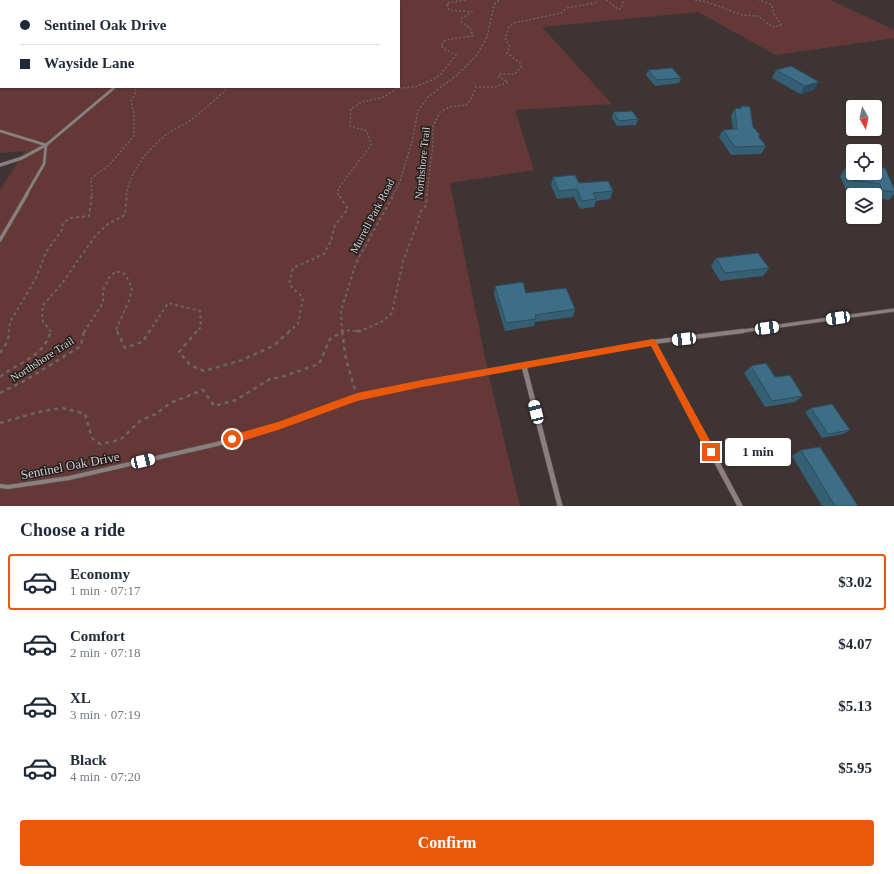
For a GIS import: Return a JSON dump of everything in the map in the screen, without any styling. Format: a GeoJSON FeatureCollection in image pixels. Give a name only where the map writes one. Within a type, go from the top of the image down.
{"type":"FeatureCollection","features":[{"type":"Feature","properties":{"kind":"street"},"geometry":{"type":"LineString","coordinates":[[0,165],[22,158],[46,145]]}},
{"type":"Feature","properties":{"kind":"street"},"geometry":{"type":"LineString","coordinates":[[653,342],[740,506]]}},
{"type":"Feature","properties":{"kind":"street"},"geometry":{"type":"LineString","coordinates":[[524,366],[560,506]]}},
{"type":"Feature","properties":{"kind":"lane"},"geometry":{"type":"LineString","coordinates":[[46,145],[114,88]]}},
{"type":"Feature","properties":{"kind":"lane"},"geometry":{"type":"LineString","coordinates":[[0,131],[46,145]]}},
{"type":"Feature","properties":{"kind":"lane"},"geometry":{"type":"LineString","coordinates":[[0,240],[43,165],[47,152],[46,145]]}},
{"type":"Feature","properties":{"kind":"lane","name":"Sentinel Oak Drive"},"geometry":{"type":"LineString","coordinates":[[0,486],[8,487],[69,478],[217,444],[278,426],[357,397],[422,383],[653,342],[732,333],[894,310]]}},
{"type":"Feature","properties":{"kind":"path","name":"Northshore Trail"},"geometry":{"type":"LineString","coordinates":[[400,88],[415,87],[439,76],[456,55],[444,49],[441,45],[446,40],[473,36],[470,28],[461,22],[462,18],[472,12],[468,10],[455,13],[449,10],[447,3],[466,0]]}},
{"type":"Feature","properties":{"kind":"path","name":"Murrell Park Road"},"geometry":{"type":"LineString","coordinates":[[357,397],[346,359],[341,311],[356,263],[399,184],[412,142],[418,111],[428,96],[456,76],[476,56],[487,36],[494,5],[499,0]]}},
{"type":"Feature","properties":{"kind":"path","name":"Northshore Trail"},"geometry":{"type":"LineString","coordinates":[[342,332],[350,330],[359,332],[382,321],[392,313],[403,261],[418,222],[420,212],[426,206],[427,184],[433,144],[433,126],[440,112],[450,107],[466,105],[470,101],[476,88],[495,87],[508,82],[498,76],[499,74],[515,74],[521,67],[520,63],[508,53],[510,47],[505,38],[509,27],[514,23],[546,15],[555,15],[561,13],[567,8],[595,3],[597,0]]}},
{"type":"Feature","properties":{"kind":"path"},"geometry":{"type":"LineString","coordinates":[[606,0],[618,9],[621,9],[624,0]]}},
{"type":"Feature","properties":{"kind":"path"},"geometry":{"type":"LineString","coordinates":[[695,0],[707,2],[742,15],[758,16],[772,27],[781,25],[774,14],[772,5],[759,0]]}},
{"type":"Feature","properties":{"kind":"path"},"geometry":{"type":"LineString","coordinates":[[0,352],[8,341],[10,322],[36,278],[46,252],[62,230],[64,223],[70,218],[89,216],[92,194],[91,179],[111,163],[134,136],[134,114],[131,102],[136,91],[134,88]]}},
{"type":"Feature","properties":{"kind":"path","name":"Northshore Trail"},"geometry":{"type":"LineString","coordinates":[[0,377],[6,371],[42,351],[49,342],[51,331],[42,320],[43,305],[60,286],[96,235],[108,224],[125,215],[124,206],[127,192],[132,175],[138,164],[169,133],[204,109],[225,91],[226,88]]}},
{"type":"Feature","properties":{"kind":"path","name":"Northshore Trail"},"geometry":{"type":"LineString","coordinates":[[0,393],[26,380],[81,346],[85,329],[103,303],[103,290],[109,278],[116,271],[125,274],[132,288],[130,298],[116,330],[125,348],[142,342],[156,324],[168,303],[200,311],[201,327],[179,352],[190,365],[204,371],[242,360],[273,346],[298,324],[303,298],[289,284],[293,268],[324,254],[335,225],[348,210],[338,195],[338,189],[371,145],[368,130],[350,126],[351,109],[362,102],[384,96],[398,88]]}},
{"type":"Feature","properties":{"kind":"path"},"geometry":{"type":"LineString","coordinates":[[0,423],[38,412],[62,408],[85,414],[92,438],[100,444],[120,440],[141,420],[156,414],[170,403],[203,390],[214,406],[236,400],[270,378],[282,377],[319,364],[330,339],[342,332]]}},
{"type":"Feature","properties":{"kind":"shaded area"},"geometry":{"type":"Polygon","coordinates":[[[400,0],[831,0],[894,30],[894,38],[776,55],[698,12],[542,27],[612,104],[515,110],[534,170],[450,183],[488,372],[520,506],[0,506],[0,190],[25,151],[0,153],[0,88],[400,88],[400,0]]]}},
{"type":"Feature","properties":{"kind":"building"},"geometry":{"type":"Polygon","coordinates":[[[791,66],[819,82],[805,86],[776,70],[791,66]]]}},
{"type":"Feature","properties":{"kind":"building"},"geometry":{"type":"Polygon","coordinates":[[[672,68],[681,78],[657,80],[648,70],[672,68]]]}},
{"type":"Feature","properties":{"kind":"building"},"geometry":{"type":"Polygon","coordinates":[[[741,106],[750,107],[753,127],[760,135],[758,136],[766,146],[735,147],[723,130],[737,129],[735,108],[741,109],[741,106]]]}},
{"type":"Feature","properties":{"kind":"building"},"geometry":{"type":"Polygon","coordinates":[[[632,111],[638,119],[619,121],[613,112],[632,111]]]}},
{"type":"Feature","properties":{"kind":"building"},"geometry":{"type":"Polygon","coordinates":[[[882,168],[885,168],[894,188],[894,192],[882,190],[880,184],[851,180],[882,180],[882,168]]]}},
{"type":"Feature","properties":{"kind":"building"},"geometry":{"type":"Polygon","coordinates":[[[575,175],[579,183],[608,181],[613,191],[593,193],[596,199],[582,201],[577,189],[559,191],[553,177],[575,175]]]}},
{"type":"Feature","properties":{"kind":"building"},"geometry":{"type":"Polygon","coordinates":[[[758,253],[769,268],[725,273],[716,258],[758,253]]]}},
{"type":"Feature","properties":{"kind":"building"},"geometry":{"type":"Polygon","coordinates":[[[523,282],[526,293],[566,288],[575,309],[535,315],[536,319],[506,323],[495,286],[523,282]]]}},
{"type":"Feature","properties":{"kind":"building"},"geometry":{"type":"Polygon","coordinates":[[[766,363],[775,377],[790,375],[803,396],[772,401],[751,366],[766,363]]]}},
{"type":"Feature","properties":{"kind":"building"},"geometry":{"type":"Polygon","coordinates":[[[832,404],[850,430],[828,434],[811,408],[832,404]]]}},
{"type":"Feature","properties":{"kind":"building"},"geometry":{"type":"Polygon","coordinates":[[[820,447],[858,506],[835,506],[801,450],[820,447]]]}},
{"type":"Feature","properties":{"kind":"route"},"geometry":{"type":"LineString","coordinates":[[232,439],[278,426],[357,397],[422,383],[653,342],[711,452]]}}]}
